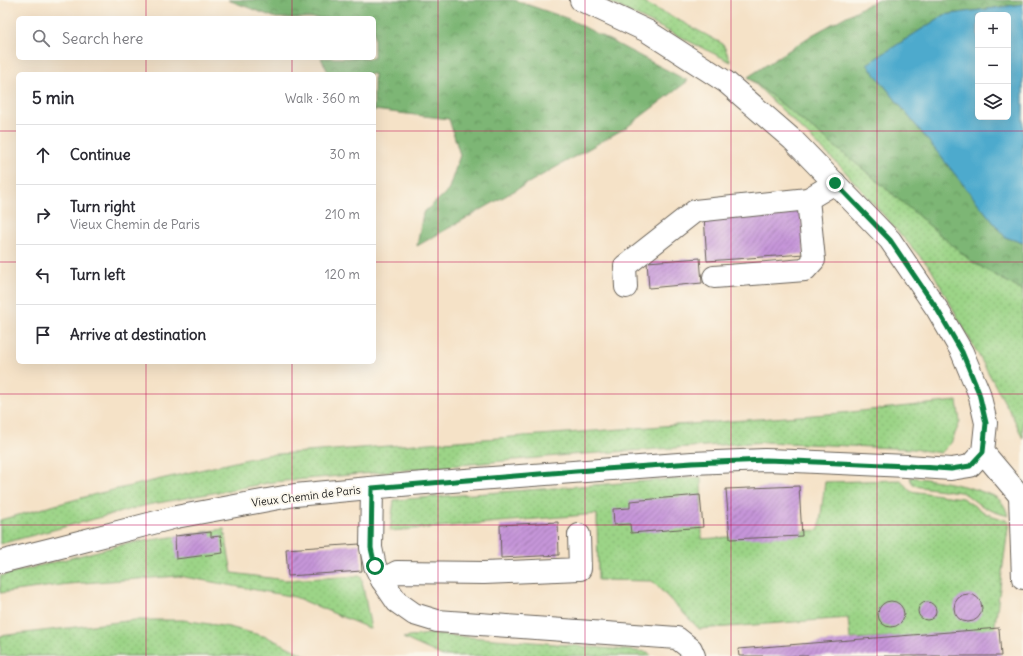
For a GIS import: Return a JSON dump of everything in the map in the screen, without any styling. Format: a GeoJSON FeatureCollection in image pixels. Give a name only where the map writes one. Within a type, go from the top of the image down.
{"type":"FeatureCollection","features":[{"type":"Feature","properties":{"kind":"street"},"geometry":{"type":"LineString","coordinates":[[581,0],[647,31],[726,82],[793,140],[890,240],[937,309],[962,352],[979,393],[986,423],[983,452],[1022,496],[1023,578]]}},
{"type":"Feature","properties":{"kind":"street"},"geometry":{"type":"LineString","coordinates":[[626,287],[625,266],[696,211],[808,199],[835,183]]}},
{"type":"Feature","properties":{"kind":"street"},"geometry":{"type":"LineString","coordinates":[[714,277],[805,270],[814,260],[808,199]]}},
{"type":"Feature","properties":{"kind":"street","name":"Vieux Chemin de Paris"},"geometry":{"type":"LineString","coordinates":[[0,562],[176,516],[295,495],[604,469],[766,460],[840,462],[951,469],[970,466],[983,452]]}},
{"type":"Feature","properties":{"kind":"street"},"geometry":{"type":"LineString","coordinates":[[372,488],[371,548],[375,566],[382,580],[397,602],[414,614],[437,621],[677,638],[691,649],[694,656]]}},
{"type":"Feature","properties":{"kind":"street"},"geometry":{"type":"LineString","coordinates":[[382,580],[397,572],[484,573],[580,569],[579,535]]}},
{"type":"Feature","properties":{"kind":"green space"},"geometry":{"type":"Polygon","coordinates":[[[228,0],[514,0],[569,19],[688,81],[627,127],[417,246],[423,213],[448,191],[460,155],[449,119],[376,110],[376,72],[328,72],[322,60],[376,60],[376,16],[271,16],[228,0]]]}},
{"type":"Feature","properties":{"kind":"green space"},"geometry":{"type":"Polygon","coordinates":[[[605,0],[638,0],[673,17],[723,44],[731,62],[605,0]]]}},
{"type":"Feature","properties":{"kind":"green space"},"geometry":{"type":"Polygon","coordinates":[[[876,0],[1023,0],[1023,4],[944,15],[867,64],[1005,237],[1023,243],[1023,291],[971,261],[868,173],[748,77],[812,35],[876,0]]]}},
{"type":"Feature","properties":{"kind":"green space"},"geometry":{"type":"Polygon","coordinates":[[[748,77],[868,173],[971,261],[1023,291],[1023,439],[1015,421],[931,269],[842,168],[748,77]]]}},
{"type":"Feature","properties":{"kind":"green space"},"geometry":{"type":"Polygon","coordinates":[[[957,401],[960,422],[951,443],[941,453],[913,449],[765,442],[569,455],[273,482],[147,505],[0,544],[0,520],[96,494],[265,455],[841,413],[957,401]]]}},
{"type":"Feature","properties":{"kind":"green space"},"geometry":{"type":"Polygon","coordinates":[[[701,477],[702,539],[819,530],[825,482],[901,480],[910,491],[962,498],[987,514],[1009,521],[994,632],[850,639],[848,618],[699,629],[652,581],[598,580],[597,514],[390,531],[394,500],[701,477]]]}},
{"type":"Feature","properties":{"kind":"green space"},"geometry":{"type":"Polygon","coordinates":[[[910,477],[954,484],[991,495],[1003,503],[1008,516],[986,508],[960,492],[916,486],[912,483],[910,477]]]}},
{"type":"Feature","properties":{"kind":"green space"},"geometry":{"type":"Polygon","coordinates":[[[224,529],[232,573],[285,580],[361,576],[371,629],[295,597],[179,576],[68,584],[0,593],[0,576],[125,544],[224,529]]]}},
{"type":"Feature","properties":{"kind":"green space"},"geometry":{"type":"Polygon","coordinates":[[[135,620],[183,620],[229,627],[267,637],[307,656],[0,656],[0,636],[135,620]]]}},
{"type":"Feature","properties":{"kind":"green space"},"geometry":{"type":"Polygon","coordinates":[[[428,634],[648,652],[651,656],[443,656],[403,638],[428,634]]]}},
{"type":"Feature","properties":{"kind":"water"},"geometry":{"type":"Polygon","coordinates":[[[1023,4],[1023,243],[1005,237],[867,64],[944,15],[1023,4]]]}},
{"type":"Feature","properties":{"kind":"building"},"geometry":{"type":"Polygon","coordinates":[[[801,209],[804,254],[707,261],[704,216],[801,209]]]}},
{"type":"Feature","properties":{"kind":"building"},"geometry":{"type":"Polygon","coordinates":[[[700,258],[702,283],[649,288],[647,262],[700,258]]]}},
{"type":"Feature","properties":{"kind":"building"},"geometry":{"type":"Polygon","coordinates":[[[799,486],[802,536],[730,539],[726,489],[799,486]]]}},
{"type":"Feature","properties":{"kind":"building"},"geometry":{"type":"Polygon","coordinates":[[[700,495],[703,527],[631,533],[630,524],[614,525],[613,509],[630,508],[630,501],[700,495]]]}},
{"type":"Feature","properties":{"kind":"building"},"geometry":{"type":"Polygon","coordinates":[[[558,522],[559,555],[501,558],[500,525],[558,522]]]}},
{"type":"Feature","properties":{"kind":"building"},"geometry":{"type":"Polygon","coordinates":[[[211,532],[211,537],[221,536],[223,553],[176,559],[175,536],[211,532]]]}},
{"type":"Feature","properties":{"kind":"building"},"geometry":{"type":"Polygon","coordinates":[[[360,544],[362,571],[288,576],[286,549],[360,544]]]}},
{"type":"Feature","properties":{"kind":"building"},"geometry":{"type":"Polygon","coordinates":[[[968,594],[978,598],[982,608],[978,618],[968,622],[958,618],[954,608],[958,598],[968,594]]]}},
{"type":"Feature","properties":{"kind":"building"},"geometry":{"type":"Polygon","coordinates":[[[891,601],[900,605],[904,614],[900,623],[891,627],[882,623],[878,614],[882,605],[891,601]]]}},
{"type":"Feature","properties":{"kind":"building"},"geometry":{"type":"Polygon","coordinates":[[[927,602],[933,605],[936,611],[933,617],[927,620],[921,617],[918,611],[921,605],[927,602]]]}},
{"type":"Feature","properties":{"kind":"building"},"geometry":{"type":"Polygon","coordinates":[[[999,628],[1001,656],[739,656],[738,649],[999,628]]]}},
{"type":"Feature","properties":{"kind":"route"},"geometry":{"type":"LineString","coordinates":[[375,566],[371,548],[372,488],[576,471],[692,463],[766,460],[951,469],[970,466],[983,452],[986,423],[979,393],[962,352],[937,309],[890,240],[835,183]]}}]}
